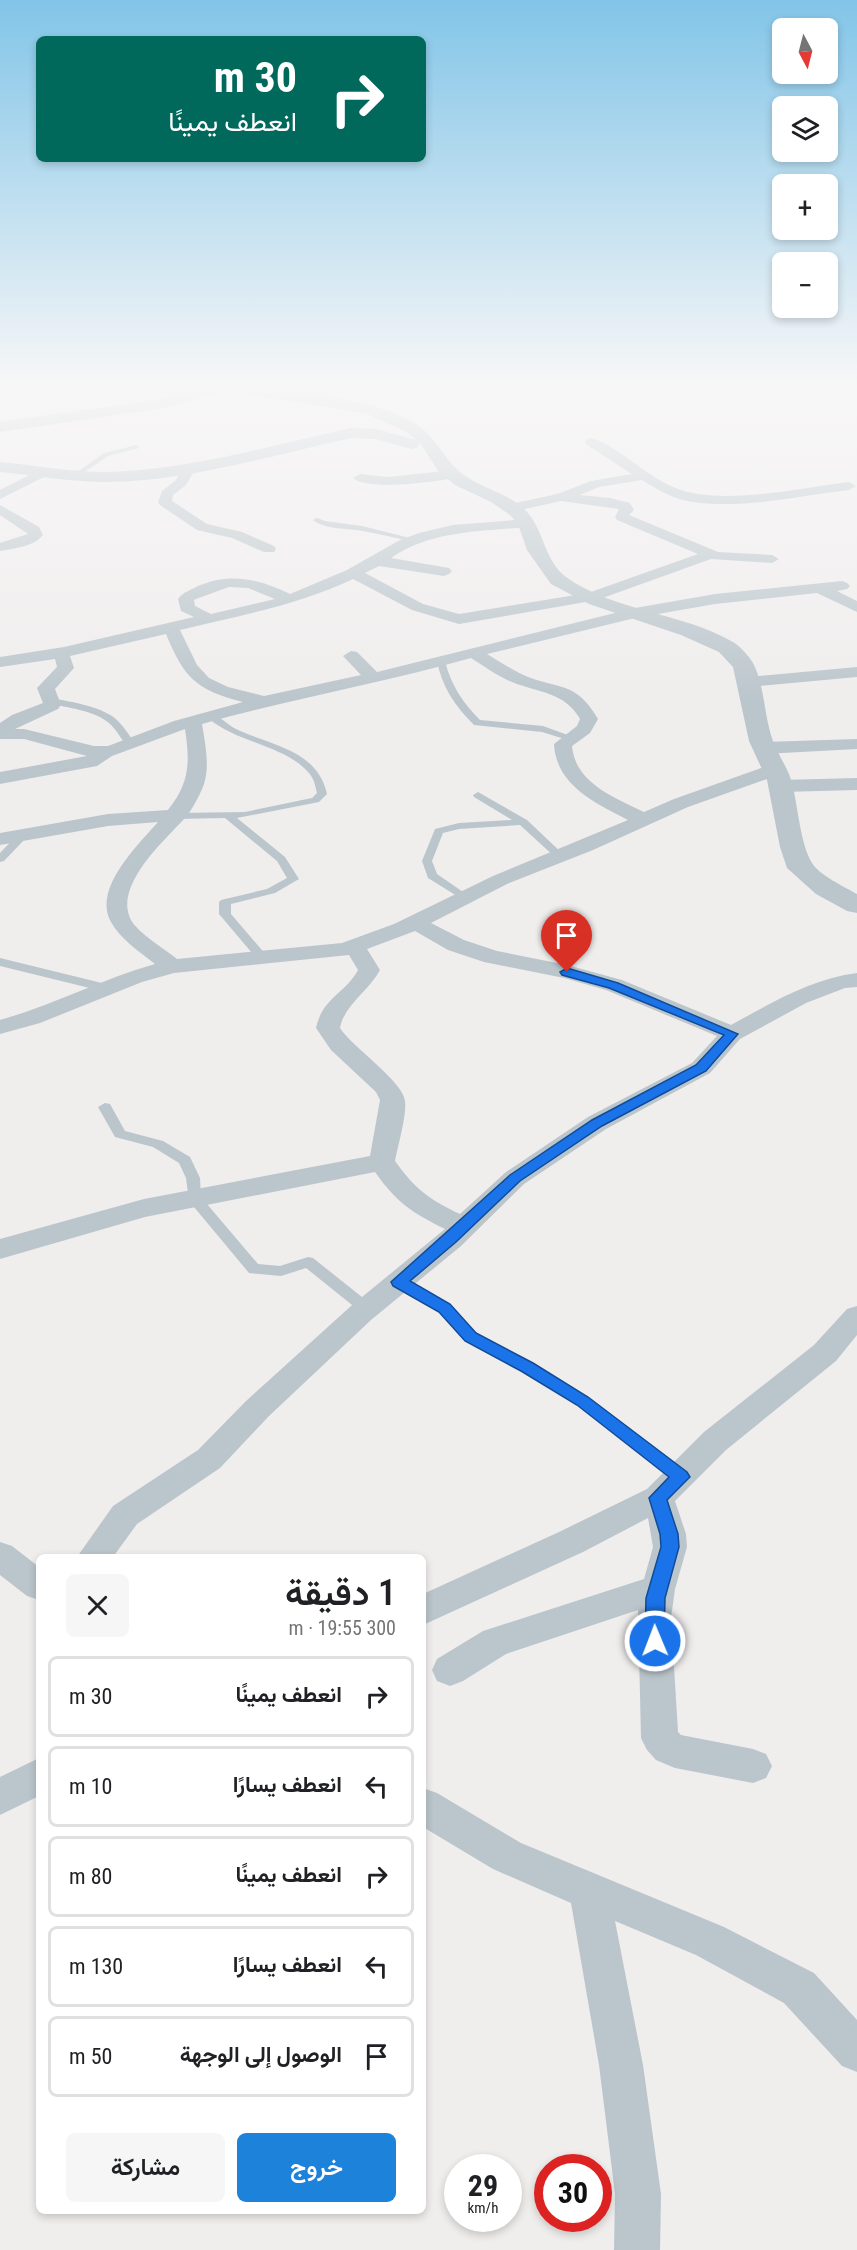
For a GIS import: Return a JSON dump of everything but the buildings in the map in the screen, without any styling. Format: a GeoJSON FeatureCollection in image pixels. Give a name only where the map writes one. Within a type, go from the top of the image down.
{"type":"FeatureCollection","features":[{"type":"Feature","properties":{"kind":"street"},"geometry":{"type":"LineString","coordinates":[[169,492],[165,502],[202,527],[237,535],[269,549]]}},
{"type":"Feature","properties":{"kind":"street"},"geometry":{"type":"LineString","coordinates":[[484,492],[511,508],[527,523],[536,550],[558,580],[591,597],[727,647],[744,666],[764,748],[777,778],[800,868],[826,888],[857,905]]}},
{"type":"Feature","properties":{"kind":"street"},"geometry":{"type":"LineString","coordinates":[[511,508],[574,492]]}},
{"type":"Feature","properties":{"kind":"street"},"geometry":{"type":"LineString","coordinates":[[674,492],[701,499],[732,500],[799,492]]}},
{"type":"Feature","properties":{"kind":"street"},"geometry":{"type":"LineString","coordinates":[[561,497],[610,502],[625,506],[627,510],[622,513],[622,517],[712,554],[772,559]]}},
{"type":"Feature","properties":{"kind":"street"},"geometry":{"type":"LineString","coordinates":[[0,509],[34,530],[36,535],[29,540],[0,547]]}},
{"type":"Feature","properties":{"kind":"street"},"geometry":{"type":"LineString","coordinates":[[0,661],[61,654],[289,600],[378,561],[391,551],[414,540],[464,529],[527,523]]}},
{"type":"Feature","properties":{"kind":"street"},"geometry":{"type":"LineString","coordinates":[[353,572],[402,601],[445,617],[459,619],[591,597],[712,554]]}},
{"type":"Feature","properties":{"kind":"street"},"geometry":{"type":"LineString","coordinates":[[378,561],[444,571]]}},
{"type":"Feature","properties":{"kind":"street"},"geometry":{"type":"LineString","coordinates":[[211,620],[187,608],[186,599],[217,584],[250,582],[289,600]]}},
{"type":"Feature","properties":{"kind":"street"},"geometry":{"type":"LineString","coordinates":[[0,778],[90,762],[111,751],[202,719],[264,702],[374,678],[635,613],[715,599],[842,586]]}},
{"type":"Feature","properties":{"kind":"street"},"geometry":{"type":"LineString","coordinates":[[820,589],[857,607]]}},
{"type":"Feature","properties":{"kind":"street"},"geometry":{"type":"LineString","coordinates":[[502,612],[546,635]]}},
{"type":"Feature","properties":{"kind":"street"},"geometry":{"type":"LineString","coordinates":[[171,627],[189,668],[214,687],[264,702]]}},
{"type":"Feature","properties":{"kind":"street"},"geometry":{"type":"LineString","coordinates":[[473,652],[513,677],[553,687],[575,696],[584,706],[589,719],[584,729],[562,744],[566,768],[597,797],[644,820]]}},
{"type":"Feature","properties":{"kind":"street"},"geometry":{"type":"LineString","coordinates":[[1,733],[11,722],[45,711],[52,705],[46,688],[66,668],[61,654]]}},
{"type":"Feature","properties":{"kind":"street"},"geometry":{"type":"LineString","coordinates":[[351,656],[374,678]]}},
{"type":"Feature","properties":{"kind":"street"},"geometry":{"type":"LineString","coordinates":[[747,682],[857,672]]}},
{"type":"Feature","properties":{"kind":"street"},"geometry":{"type":"LineString","coordinates":[[172,966],[121,923],[116,911],[123,879],[140,855],[188,800],[198,768],[202,719]]}},
{"type":"Feature","properties":{"kind":"street"},"geometry":{"type":"LineString","coordinates":[[1,733],[24,734],[94,752],[111,751]]}},
{"type":"Feature","properties":{"kind":"street"},"geometry":{"type":"LineString","coordinates":[[764,748],[857,744]]}},
{"type":"Feature","properties":{"kind":"street"},"geometry":{"type":"LineString","coordinates":[[0,1027],[32,1018],[106,988],[172,966],[345,950],[416,922],[500,880],[720,788],[777,778],[857,784]]}},
{"type":"Feature","properties":{"kind":"street"},"geometry":{"type":"LineString","coordinates":[[0,839],[142,815],[176,816]]}},
{"type":"Feature","properties":{"kind":"street"},"geometry":{"type":"LineString","coordinates":[[416,922],[456,945],[492,957],[567,972],[614,985],[732,1034]]}},
{"type":"Feature","properties":{"kind":"street"},"geometry":{"type":"LineString","coordinates":[[355,946],[369,970],[363,981],[331,1013],[328,1028],[339,1045],[387,1088],[393,1100],[382,1161],[402,1190],[423,1207],[463,1227]]}},
{"type":"Feature","properties":{"kind":"street"},"geometry":{"type":"LineString","coordinates":[[96,1554],[125,1515],[209,1459],[257,1409],[463,1227],[515,1178],[597,1123],[701,1068],[732,1034],[798,998],[841,982],[857,980]]}},
{"type":"Feature","properties":{"kind":"street"},"geometry":{"type":"LineString","coordinates":[[0,1249],[144,1208],[382,1161]]}},
{"type":"Feature","properties":{"kind":"street"},"geometry":{"type":"LineString","coordinates":[[426,1608],[571,1542],[670,1487],[716,1441],[825,1353],[857,1316]]}},
{"type":"Feature","properties":{"kind":"street"},"geometry":{"type":"LineString","coordinates":[[670,1487],[670,1547],[658,1588],[654,1618],[660,1738],[675,1751],[753,1766]]}},
{"type":"Feature","properties":{"kind":"street"},"geometry":{"type":"LineString","coordinates":[[0,1556],[36,1584]]}},
{"type":"Feature","properties":{"kind":"street"},"geometry":{"type":"LineString","coordinates":[[450,1671],[471,1655],[495,1642],[658,1588]]}},
{"type":"Feature","properties":{"kind":"street"},"geometry":{"type":"LineString","coordinates":[[0,1797],[36,1778]]}},
{"type":"Feature","properties":{"kind":"street"},"geometry":{"type":"LineString","coordinates":[[426,1808],[507,1856],[710,1941],[799,1988],[857,2050]]}},
{"type":"Feature","properties":{"kind":"street"},"geometry":{"type":"LineString","coordinates":[[589,1891],[624,2089],[638,2194],[637,2250]]}},
{"type":"Feature","properties":{"kind":"lane"},"geometry":{"type":"LineString","coordinates":[[317,520],[414,540]]}},
{"type":"Feature","properties":{"kind":"lane"},"geometry":{"type":"LineString","coordinates":[[441,661],[444,680],[451,694],[477,723],[543,729],[571,738]]}},
{"type":"Feature","properties":{"kind":"lane"},"geometry":{"type":"LineString","coordinates":[[51,701],[75,705],[114,722],[123,737],[131,744]]}},
{"type":"Feature","properties":{"kind":"lane"},"geometry":{"type":"LineString","coordinates":[[176,816],[245,815],[315,800],[322,794],[322,784],[308,766],[288,753],[202,719]]}},
{"type":"Feature","properties":{"kind":"lane"},"geometry":{"type":"LineString","coordinates":[[478,795],[523,822],[560,856]]}},
{"type":"Feature","properties":{"kind":"lane"},"geometry":{"type":"LineString","coordinates":[[228,816],[281,859],[293,879],[271,891],[225,902],[225,914],[261,956]]}},
{"type":"Feature","properties":{"kind":"lane"},"geometry":{"type":"LineString","coordinates":[[465,898],[432,876],[428,861],[439,831],[459,826],[523,822]]}},
{"type":"Feature","properties":{"kind":"lane"},"geometry":{"type":"LineString","coordinates":[[0,859],[21,837]]}},
{"type":"Feature","properties":{"kind":"lane"},"geometry":{"type":"LineString","coordinates":[[0,962],[106,988]]}},
{"type":"Feature","properties":{"kind":"lane"},"geometry":{"type":"LineString","coordinates":[[105,1107],[120,1134],[158,1144],[185,1160],[193,1178],[194,1198],[254,1269],[281,1271],[308,1262],[368,1309]]}},
{"type":"Feature","properties":{"kind":"lane"},"geometry":{"type":"LineString","coordinates":[[399,1282],[444,1308],[471,1337],[583,1401],[670,1487]]}},
{"type":"Feature","properties":{"kind":"route"},"geometry":{"type":"LineString","coordinates":[[567,972],[614,985],[732,1034],[701,1068],[597,1123],[515,1178],[451,1239],[399,1282],[444,1308],[471,1337],[583,1401],[681,1477],[658,1498],[669,1534],[670,1547],[656,1598],[655,1641]]}}]}
